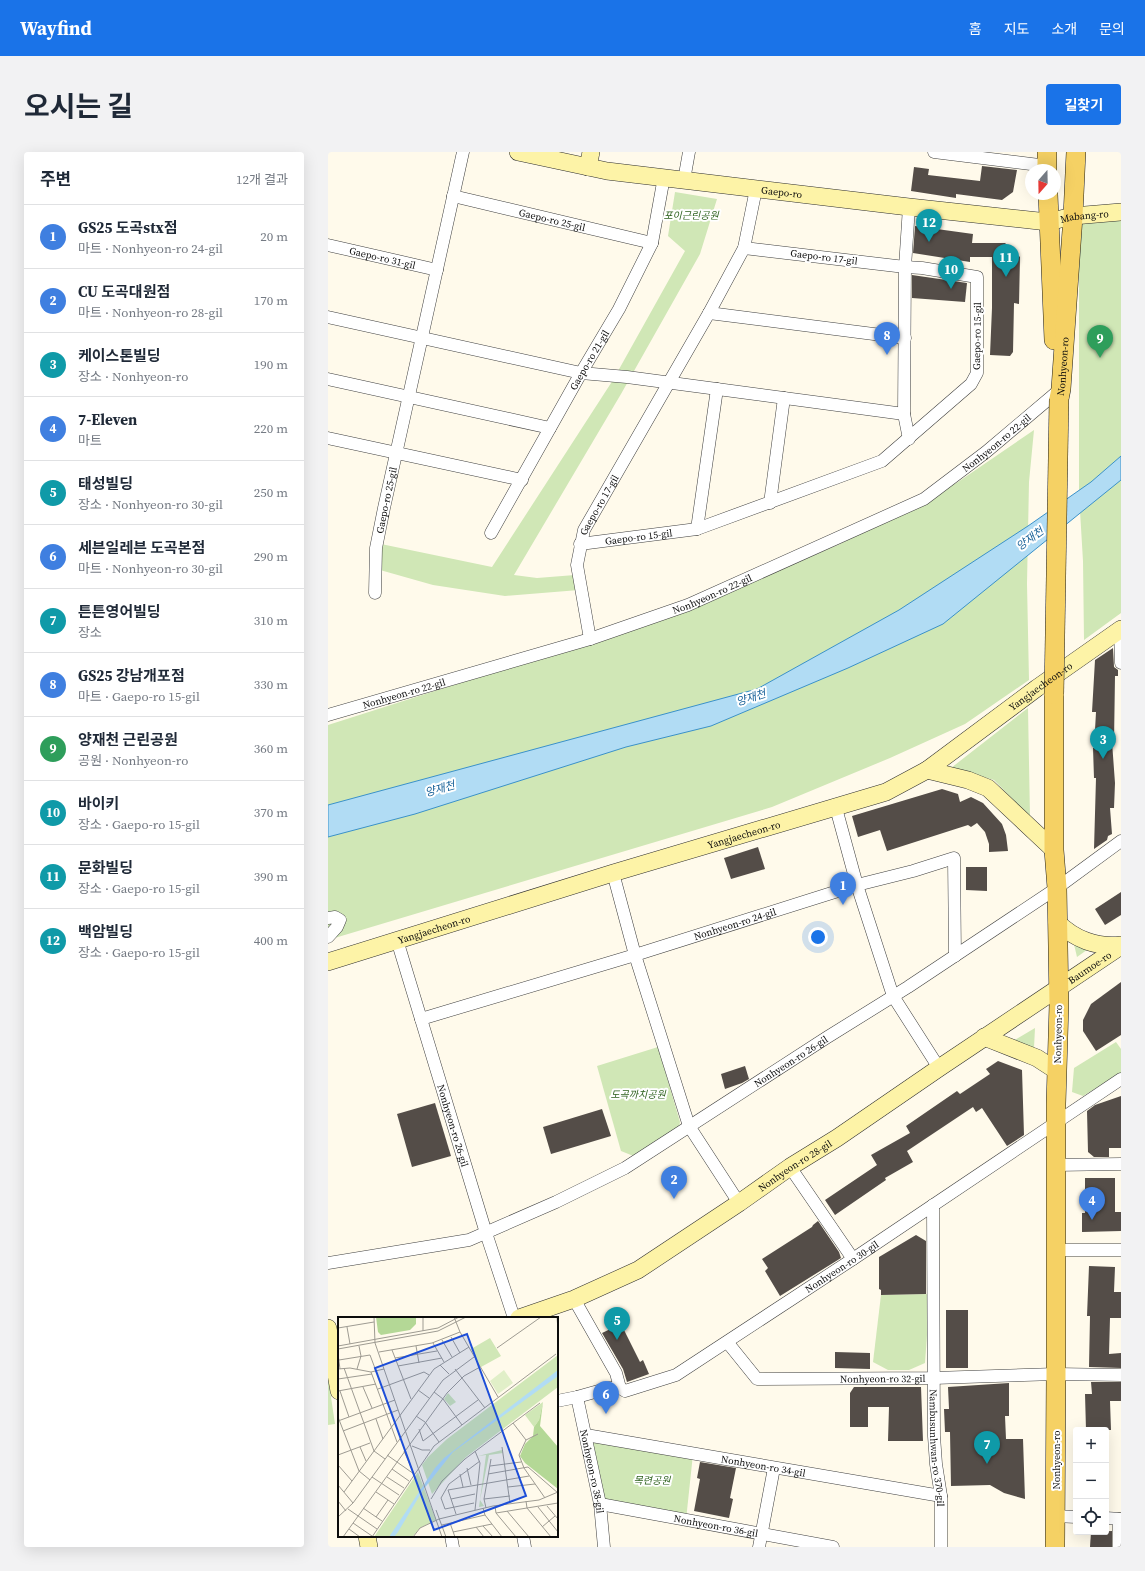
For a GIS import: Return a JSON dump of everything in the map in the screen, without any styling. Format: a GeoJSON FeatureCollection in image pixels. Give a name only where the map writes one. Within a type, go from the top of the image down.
{"type":"FeatureCollection","features":[{"type":"Feature","properties":{"kind":"main road","name":"Nonhyeon-ro"},"geometry":{"type":"LineString","coordinates":[[1058,396],[1061,389],[1076,152]]}},
{"type":"Feature","properties":{"kind":"main road","name":"Nonhyeon-ro"},"geometry":{"type":"LineString","coordinates":[[1048,200],[1058,396],[1054,694],[1054,850],[1057,888],[1058,988],[1056,1123],[1055,1547]]}},
{"type":"Feature","properties":{"kind":"street","name":"Gaepo-ro 25-gil"},"geometry":{"type":"LineString","coordinates":[[375,593],[376,548],[395,452],[463,152]]}},
{"type":"Feature","properties":{"kind":"street","name":"Gaepo-ro"},"geometry":{"type":"LineString","coordinates":[[518,152],[590,160],[607,171],[909,208],[1048,222]]}},
{"type":"Feature","properties":{"kind":"street"},"geometry":{"type":"LineString","coordinates":[[684,180],[689,152]]}},
{"type":"Feature","properties":{"kind":"street"},"geometry":{"type":"LineString","coordinates":[[934,152],[979,155],[1047,163]]}},
{"type":"Feature","properties":{"kind":"street","name":"Gaepo-ro 21-gil"},"geometry":{"type":"LineString","coordinates":[[491,533],[581,372],[619,309],[652,243],[664,177]]}},
{"type":"Feature","properties":{"kind":"street","name":"Gaepo-ro 17-gil"},"geometry":{"type":"LineString","coordinates":[[590,639],[576,565],[584,530],[709,314],[744,248],[756,189]]}},
{"type":"Feature","properties":{"kind":"street","name":"Gaepo-ro 25-gil"},"geometry":{"type":"LineString","coordinates":[[453,196],[652,243]]}},
{"type":"Feature","properties":{"kind":"street"},"geometry":{"type":"LineString","coordinates":[[909,208],[905,267],[904,414],[909,439]]}},
{"type":"Feature","properties":{"kind":"street","name":"Mabang-ro"},"geometry":{"type":"LineString","coordinates":[[1048,222],[1073,216],[1121,212]]}},
{"type":"Feature","properties":{"kind":"street","name":"Gaepo-ro 31-gil"},"geometry":{"type":"LineString","coordinates":[[328,245],[437,270]]}},
{"type":"Feature","properties":{"kind":"street","name":"Gaepo-ro 17-gil"},"geometry":{"type":"LineString","coordinates":[[744,248],[905,267]]}},
{"type":"Feature","properties":{"kind":"street","name":"Gaepo-ro 15-gil"},"geometry":{"type":"LineString","coordinates":[[580,544],[697,529],[882,461],[909,439],[971,384],[977,373],[977,277],[922,268],[905,267]]}},
{"type":"Feature","properties":{"kind":"street"},"geometry":{"type":"LineString","coordinates":[[709,314],[905,338]]}},
{"type":"Feature","properties":{"kind":"street"},"geometry":{"type":"LineString","coordinates":[[328,317],[581,372],[904,414]]}},
{"type":"Feature","properties":{"kind":"street"},"geometry":{"type":"LineString","coordinates":[[328,379],[408,398],[550,428]]}},
{"type":"Feature","properties":{"kind":"street"},"geometry":{"type":"LineString","coordinates":[[697,529],[717,389]]}},
{"type":"Feature","properties":{"kind":"street","name":"Nonhyeon-ro 22-gil"},"geometry":{"type":"LineString","coordinates":[[328,715],[590,639],[688,605],[924,499],[1058,396]]}},
{"type":"Feature","properties":{"kind":"street"},"geometry":{"type":"LineString","coordinates":[[770,503],[784,398]]}},
{"type":"Feature","properties":{"kind":"street"},"geometry":{"type":"LineString","coordinates":[[328,438],[395,452]]}},
{"type":"Feature","properties":{"kind":"street","name":"Gaepo-ro 25-gil"},"geometry":{"type":"LineString","coordinates":[[395,452],[522,480]]}},
{"type":"Feature","properties":{"kind":"street"},"geometry":{"type":"LineString","coordinates":[[1121,630],[1121,663]]}},
{"type":"Feature","properties":{"kind":"street","name":"Yangjaecheon-ro"},"geometry":{"type":"LineString","coordinates":[[328,962],[613,873],[886,792],[927,770],[1037,688],[1121,630]]}},
{"type":"Feature","properties":{"kind":"street"},"geometry":{"type":"LineString","coordinates":[[927,770],[968,780],[988,788],[1054,850]]}},
{"type":"Feature","properties":{"kind":"street"},"geometry":{"type":"LineString","coordinates":[[836,808],[857,885],[893,996],[939,1068]]}},
{"type":"Feature","properties":{"kind":"street","name":"Nonhyeon-ro 26-gil"},"geometry":{"type":"LineString","coordinates":[[328,1263],[469,1240],[556,1202],[625,1168],[955,956],[1057,888],[1121,841]]}},
{"type":"Feature","properties":{"kind":"street","name":"Nonhyeon-ro 24-gil"},"geometry":{"type":"LineString","coordinates":[[421,1018],[636,955],[857,885],[954,858],[955,956]]}},
{"type":"Feature","properties":{"kind":"street"},"geometry":{"type":"LineString","coordinates":[[613,873],[636,955],[689,1126],[739,1203]]}},
{"type":"Feature","properties":{"kind":"street"},"geometry":{"type":"LineString","coordinates":[[328,918],[335,917],[340,920],[337,927],[328,937]]}},
{"type":"Feature","properties":{"kind":"street"},"geometry":{"type":"LineString","coordinates":[[1057,922],[1064,929],[1078,938],[1098,944],[1121,946]]}},
{"type":"Feature","properties":{"kind":"street","name":"Nonhyeon-ro 26-gil"},"geometry":{"type":"LineString","coordinates":[[397,940],[486,1232]]}},
{"type":"Feature","properties":{"kind":"street","name":"Baumoe-ro"},"geometry":{"type":"LineString","coordinates":[[1058,988],[1121,946]]}},
{"type":"Feature","properties":{"kind":"street","name":"Nonhyeon-ro 28-gil"},"geometry":{"type":"LineString","coordinates":[[522,1317],[574,1299],[638,1270],[790,1167],[837,1138],[1058,988]]}},
{"type":"Feature","properties":{"kind":"street"},"geometry":{"type":"LineString","coordinates":[[984,1037],[1038,1058],[1057,1071]]}},
{"type":"Feature","properties":{"kind":"street","name":"Nonhyeon-ro 30-gil"},"geometry":{"type":"LineString","coordinates":[[558,1401],[609,1388],[620,1388],[625,1391],[676,1375],[853,1259],[1121,1079]]}},
{"type":"Feature","properties":{"kind":"street"},"geometry":{"type":"LineString","coordinates":[[1056,1165],[1121,1164]]}},
{"type":"Feature","properties":{"kind":"street"},"geometry":{"type":"LineString","coordinates":[[790,1167],[853,1259]]}},
{"type":"Feature","properties":{"kind":"street","name":"Nambusunhwan-ro 370-gil"},"geometry":{"type":"LineString","coordinates":[[933,1205],[935,1457],[941,1496],[941,1547]]}},
{"type":"Feature","properties":{"kind":"street"},"geometry":{"type":"LineString","coordinates":[[486,1232],[514,1317]]}},
{"type":"Feature","properties":{"kind":"street"},"geometry":{"type":"LineString","coordinates":[[1056,1250],[1121,1250]]}},
{"type":"Feature","properties":{"kind":"street"},"geometry":{"type":"LineString","coordinates":[[574,1299],[616,1373],[620,1388]]}},
{"type":"Feature","properties":{"kind":"street"},"geometry":{"type":"LineString","coordinates":[[328,1328],[336,1356],[338,1379]]}},
{"type":"Feature","properties":{"kind":"street","name":"Nonhyeon-ro 32-gil"},"geometry":{"type":"LineString","coordinates":[[728,1342],[757,1379],[934,1378],[1056,1374]]}},
{"type":"Feature","properties":{"kind":"street"},"geometry":{"type":"LineString","coordinates":[[1056,1374],[1121,1375]]}},
{"type":"Feature","properties":{"kind":"street","name":"Nonhyeon-ro 38-gil"},"geometry":{"type":"LineString","coordinates":[[577,1397],[600,1504],[604,1547]]}},
{"type":"Feature","properties":{"kind":"street","name":"Nonhyeon-ro 34-gil"},"geometry":{"type":"LineString","coordinates":[[586,1435],[941,1496]]}},
{"type":"Feature","properties":{"kind":"street"},"geometry":{"type":"LineString","coordinates":[[759,1547],[774,1468]]}},
{"type":"Feature","properties":{"kind":"street","name":"Nonhyeon-ro 36-gil"},"geometry":{"type":"LineString","coordinates":[[600,1504],[833,1547]]}},
{"type":"Feature","properties":{"kind":"street"},"geometry":{"type":"LineString","coordinates":[[1056,1516],[1073,1517]]}},
{"type":"Feature","properties":{"kind":"street"},"geometry":{"type":"LineString","coordinates":[[1109,1518],[1120,1519],[1119,1547]]}},
{"type":"Feature","properties":{"kind":"street"},"geometry":{"type":"LineString","coordinates":[[367,1537],[370,1547]]}},
{"type":"Feature","properties":{"kind":"street"},"geometry":{"type":"LineString","coordinates":[[452,1537],[453,1547]]}},
{"type":"Feature","properties":{"kind":"street"},"geometry":{"type":"LineString","coordinates":[[523,1537],[525,1547]]}},
{"type":"Feature","properties":{"kind":"green space","name":"포이근린공원"},"geometry":{"type":"Polygon","coordinates":[[[675,192],[717,199],[700,254],[621,394],[514,575],[537,578],[575,575],[579,590],[505,596],[433,585],[380,570],[381,544],[492,567],[613,380],[685,251],[668,236],[675,192]]]}},
{"type":"Feature","properties":{"kind":"green space"},"geometry":{"type":"Polygon","coordinates":[[[1121,218],[1121,613],[1084,640],[1083,561],[1079,494],[1079,222],[1121,218]]]}},
{"type":"Feature","properties":{"kind":"green space"},"geometry":{"type":"Polygon","coordinates":[[[1034,430],[1029,482],[1027,584],[1029,680],[965,724],[890,758],[772,807],[328,940],[328,725],[673,615],[840,544],[958,482],[1034,430]]]}},
{"type":"Feature","properties":{"kind":"green space"},"geometry":{"type":"Polygon","coordinates":[[[1028,708],[1030,817],[994,780],[951,768],[1028,708]]]}},
{"type":"Feature","properties":{"kind":"green space"},"geometry":{"type":"Polygon","coordinates":[[[1073,940],[1091,947],[1077,957],[1073,940]]]}},
{"type":"Feature","properties":{"kind":"green space"},"geometry":{"type":"Polygon","coordinates":[[[1035,1028],[1034,1048],[1013,1041],[1035,1028]]]}},
{"type":"Feature","properties":{"kind":"green space"},"geometry":{"type":"Polygon","coordinates":[[[1116,1042],[1121,1049],[1121,1073],[1083,1096],[1072,1092],[1074,1068],[1116,1042]]]}},
{"type":"Feature","properties":{"kind":"green space","name":"도곡까치공원"},"geometry":{"type":"Polygon","coordinates":[[[658,1047],[680,1122],[679,1127],[636,1157],[621,1151],[597,1066],[658,1047]]]}},
{"type":"Feature","properties":{"kind":"green space"},"geometry":{"type":"Polygon","coordinates":[[[930,1294],[925,1363],[909,1370],[888,1370],[873,1362],[881,1295],[930,1294]]]}},
{"type":"Feature","properties":{"kind":"green space"},"geometry":{"type":"Polygon","coordinates":[[[328,1377],[335,1424],[328,1425],[328,1377]]]}},
{"type":"Feature","properties":{"kind":"green space","name":"목련공원"},"geometry":{"type":"Polygon","coordinates":[[[586,1435],[693,1454],[686,1520],[600,1504],[586,1435]]]}},
{"type":"Feature","properties":{"kind":"water","name":"양재천"},"geometry":{"type":"Polygon","coordinates":[[[1121,456],[1121,480],[943,624],[848,668],[711,726],[626,747],[415,814],[328,837],[328,805],[757,689],[899,610],[1028,526],[1091,482],[1121,456]]]}},
{"type":"Feature","properties":{"kind":"building"},"geometry":{"type":"Polygon","coordinates":[[[982,166],[1017,170],[1013,192],[1002,200],[956,194],[956,198],[911,191],[914,167],[929,169],[928,175],[980,181],[982,166]]]}},
{"type":"Feature","properties":{"kind":"building"},"geometry":{"type":"Polygon","coordinates":[[[915,226],[973,234],[972,243],[1005,243],[1020,257],[1019,304],[1014,303],[1013,352],[1010,356],[990,355],[992,257],[970,257],[970,262],[913,253],[915,226]]]}},
{"type":"Feature","properties":{"kind":"building"},"geometry":{"type":"Polygon","coordinates":[[[912,275],[967,283],[965,302],[912,298],[912,275]]]}},
{"type":"Feature","properties":{"kind":"building"},"geometry":{"type":"Polygon","coordinates":[[[1113,648],[1114,667],[1118,670],[1118,676],[1115,676],[1114,742],[1112,742],[1115,783],[1114,808],[1110,808],[1112,834],[1108,836],[1107,840],[1094,849],[1096,778],[1094,778],[1093,748],[1096,712],[1092,712],[1095,660],[1113,648]]]}},
{"type":"Feature","properties":{"kind":"building"},"geometry":{"type":"Polygon","coordinates":[[[942,789],[958,794],[960,802],[971,797],[983,803],[1002,824],[1006,835],[1008,851],[989,852],[989,844],[985,832],[977,823],[971,827],[968,825],[887,851],[880,830],[858,837],[852,816],[942,789]]]}},
{"type":"Feature","properties":{"kind":"building"},"geometry":{"type":"Polygon","coordinates":[[[758,847],[765,869],[731,879],[724,858],[758,847]]]}},
{"type":"Feature","properties":{"kind":"building"},"geometry":{"type":"Polygon","coordinates":[[[966,867],[987,867],[987,891],[966,890],[966,867]]]}},
{"type":"Feature","properties":{"kind":"building"},"geometry":{"type":"Polygon","coordinates":[[[1121,892],[1121,915],[1105,925],[1095,909],[1121,892]]]}},
{"type":"Feature","properties":{"kind":"building"},"geometry":{"type":"Polygon","coordinates":[[[1121,982],[1121,1035],[1096,1051],[1083,1031],[1083,1020],[1091,1004],[1121,982]]]}},
{"type":"Feature","properties":{"kind":"building"},"geometry":{"type":"Polygon","coordinates":[[[998,1061],[1022,1070],[1024,1135],[1007,1146],[982,1108],[976,1112],[973,1107],[907,1151],[913,1162],[885,1178],[886,1180],[835,1215],[825,1200],[877,1165],[871,1155],[910,1133],[906,1126],[957,1091],[960,1094],[990,1074],[986,1069],[998,1061]]]}},
{"type":"Feature","properties":{"kind":"building"},"geometry":{"type":"Polygon","coordinates":[[[745,1066],[749,1079],[725,1089],[721,1074],[745,1066]]]}},
{"type":"Feature","properties":{"kind":"building"},"geometry":{"type":"Polygon","coordinates":[[[1121,1096],[1121,1148],[1109,1148],[1109,1157],[1094,1157],[1088,1152],[1087,1111],[1095,1105],[1121,1096]]]}},
{"type":"Feature","properties":{"kind":"building"},"geometry":{"type":"Polygon","coordinates":[[[435,1103],[451,1156],[412,1167],[397,1114],[435,1103]]]}},
{"type":"Feature","properties":{"kind":"building"},"geometry":{"type":"Polygon","coordinates":[[[602,1109],[611,1136],[551,1154],[543,1127],[602,1109]]]}},
{"type":"Feature","properties":{"kind":"building"},"geometry":{"type":"Polygon","coordinates":[[[1085,1178],[1115,1178],[1115,1212],[1121,1212],[1121,1231],[1082,1232],[1082,1213],[1085,1213],[1085,1178]]]}},
{"type":"Feature","properties":{"kind":"building"},"geometry":{"type":"Polygon","coordinates":[[[818,1221],[839,1252],[841,1258],[780,1296],[765,1271],[768,1268],[762,1259],[812,1227],[818,1221]]]}},
{"type":"Feature","properties":{"kind":"building"},"geometry":{"type":"Polygon","coordinates":[[[916,1235],[926,1241],[926,1294],[881,1295],[881,1290],[879,1289],[879,1257],[916,1235]]]}},
{"type":"Feature","properties":{"kind":"building"},"geometry":{"type":"Polygon","coordinates":[[[1089,1266],[1115,1267],[1114,1292],[1121,1292],[1121,1318],[1110,1318],[1109,1354],[1121,1353],[1121,1368],[1089,1367],[1090,1316],[1087,1316],[1089,1266]]]}},
{"type":"Feature","properties":{"kind":"building"},"geometry":{"type":"Polygon","coordinates":[[[946,1310],[968,1310],[968,1368],[946,1368],[946,1310]]]}},
{"type":"Feature","properties":{"kind":"building"},"geometry":{"type":"Polygon","coordinates":[[[621,1324],[640,1362],[643,1360],[649,1374],[627,1382],[623,1369],[602,1333],[621,1324]]]}},
{"type":"Feature","properties":{"kind":"building"},"geometry":{"type":"Polygon","coordinates":[[[835,1352],[870,1353],[870,1369],[835,1368],[835,1352]]]}},
{"type":"Feature","properties":{"kind":"building"},"geometry":{"type":"Polygon","coordinates":[[[1091,1382],[1121,1382],[1121,1401],[1110,1401],[1111,1430],[1109,1430],[1109,1427],[1086,1427],[1085,1394],[1092,1394],[1091,1382]]]}},
{"type":"Feature","properties":{"kind":"building"},"geometry":{"type":"Polygon","coordinates":[[[1009,1383],[1009,1416],[1005,1416],[1006,1439],[1023,1439],[1025,1499],[1004,1493],[990,1485],[951,1486],[950,1432],[945,1432],[944,1409],[949,1409],[948,1387],[1009,1383]]]}},
{"type":"Feature","properties":{"kind":"building"},"geometry":{"type":"Polygon","coordinates":[[[854,1387],[921,1387],[923,1441],[888,1441],[889,1407],[868,1407],[868,1427],[850,1427],[850,1393],[854,1387]]]}},
{"type":"Feature","properties":{"kind":"building"},"geometry":{"type":"Polygon","coordinates":[[[700,1462],[736,1468],[730,1498],[733,1499],[729,1518],[694,1511],[700,1479],[697,1478],[700,1462]]]}},
{"type":"Feature","properties":{"kind":"building"},"geometry":{"type":"Polygon","coordinates":[[[1109,1531],[1112,1531],[1112,1547],[1090,1547],[1091,1535],[1109,1535],[1109,1531]]]}},
{"type":"Feature","properties":{"kind":"place","name":"백암빌딩"},"geometry":{"type":"Point","coordinates":[929,242]}},
{"type":"Feature","properties":{"kind":"place","name":"문화빌딩"},"geometry":{"type":"Point","coordinates":[1006,277]}},
{"type":"Feature","properties":{"kind":"place","name":"바이키"},"geometry":{"type":"Point","coordinates":[951,289]}},
{"type":"Feature","properties":{"kind":"place","name":"GS25 강남개포점"},"geometry":{"type":"Point","coordinates":[887,355]}},
{"type":"Feature","properties":{"kind":"place","name":"양재천 근린공원"},"geometry":{"type":"Point","coordinates":[1100,358]}},
{"type":"Feature","properties":{"kind":"place","name":"케이스톤빌딩"},"geometry":{"type":"Point","coordinates":[1103,759]}},
{"type":"Feature","properties":{"kind":"place","name":"GS25 도곡stx점"},"geometry":{"type":"Point","coordinates":[843,905]}},
{"type":"Feature","properties":{"kind":"place","name":"CU 도곡대원점"},"geometry":{"type":"Point","coordinates":[674,1199]}},
{"type":"Feature","properties":{"kind":"place","name":"7-Eleven"},"geometry":{"type":"Point","coordinates":[1092,1220]}},
{"type":"Feature","properties":{"kind":"place","name":"태성빌딩"},"geometry":{"type":"Point","coordinates":[617,1340]}},
{"type":"Feature","properties":{"kind":"place","name":"세븐일레븐 도곡본점"},"geometry":{"type":"Point","coordinates":[606,1414]}},
{"type":"Feature","properties":{"kind":"place","name":"튼튼영어빌딩"},"geometry":{"type":"Point","coordinates":[987,1464]}}]}
